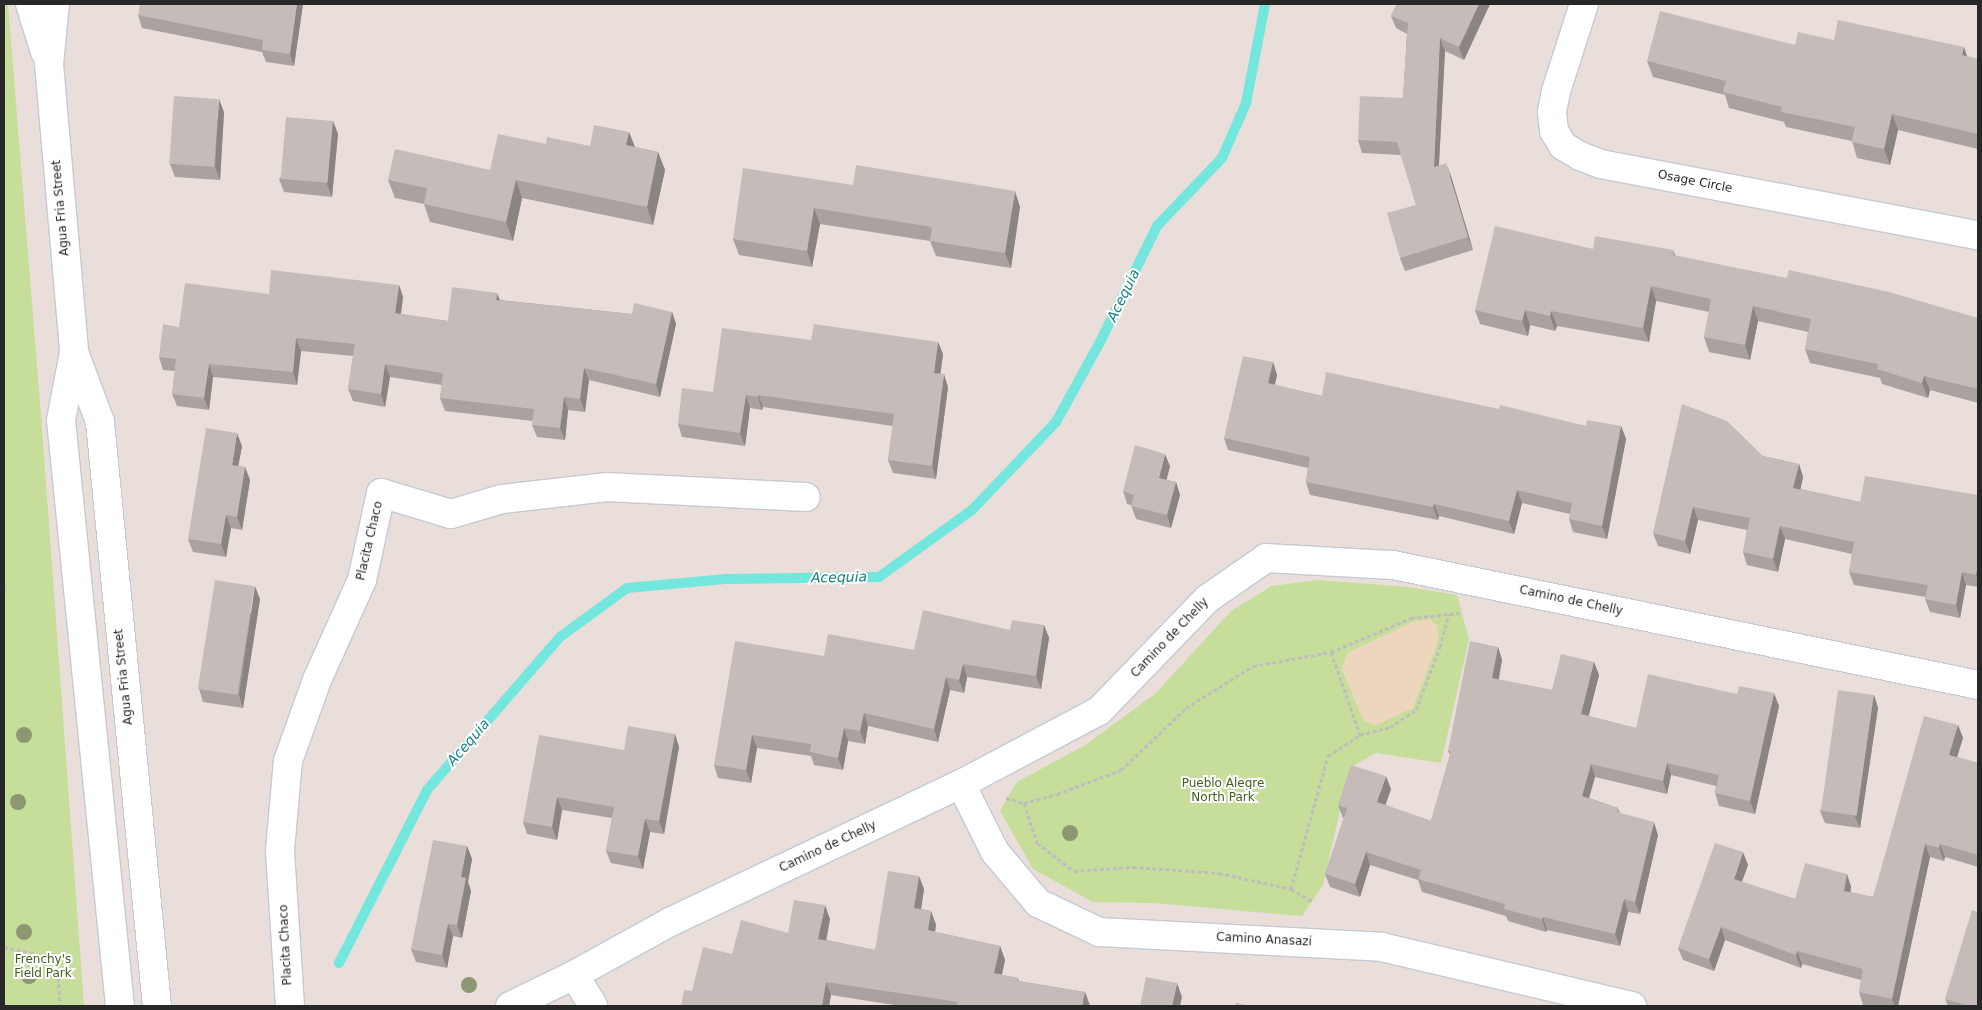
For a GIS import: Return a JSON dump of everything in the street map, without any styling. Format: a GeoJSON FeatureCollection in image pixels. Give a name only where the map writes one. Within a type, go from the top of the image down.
{"type":"FeatureCollection","features":[{"type":"Feature","properties":{"kind":"street","name":"Agua Fria Street"},"geometry":{"type":"LineString","coordinates":[[30,4],[49,64]]}},
{"type":"Feature","properties":{"kind":"street","name":"Agua Fria Street"},"geometry":{"type":"LineString","coordinates":[[55,4],[49,64],[74,352],[62,420],[120,1006]]}},
{"type":"Feature","properties":{"kind":"street","name":"Osage Circle"},"geometry":{"type":"LineString","coordinates":[[1584,4],[1556,91],[1552,112],[1554,131],[1563,146],[1580,156],[1601,164],[1978,235]]}},
{"type":"Feature","properties":{"kind":"street","name":"Agua Fria Street"},"geometry":{"type":"LineString","coordinates":[[74,352],[100,422],[157,1006]]}},
{"type":"Feature","properties":{"kind":"street","name":"Placita Chaco"},"geometry":{"type":"LineString","coordinates":[[290,1006],[280,850],[288,761],[317,680],[362,580],[381,493],[451,514],[502,498],[607,486],[806,497]]}},
{"type":"Feature","properties":{"kind":"street","name":"Camino de Chelly"},"geometry":{"type":"LineString","coordinates":[[510,1006],[574,975],[670,922],[961,784],[1099,712],[1207,600],[1266,558],[1393,565],[1978,685]]}},
{"type":"Feature","properties":{"kind":"street","name":"Camino Anasazi"},"geometry":{"type":"LineString","coordinates":[[961,784],[995,852],[1038,903],[1100,932],[1382,946],[1632,1006]]}},
{"type":"Feature","properties":{"kind":"street"},"geometry":{"type":"LineString","coordinates":[[574,975],[593,1006]]}},
{"type":"Feature","properties":{"kind":"path"},"geometry":{"type":"LineString","coordinates":[[4,586],[4,592]]}},
{"type":"Feature","properties":{"kind":"path"},"geometry":{"type":"LineString","coordinates":[[961,784],[1024,803],[1058,794],[1121,770],[1186,708],[1253,666],[1331,652],[1411,618],[1468,613]]}},
{"type":"Feature","properties":{"kind":"path"},"geometry":{"type":"LineString","coordinates":[[1291,889],[1328,756],[1360,735],[1390,727],[1416,710],[1440,647],[1449,614]]}},
{"type":"Feature","properties":{"kind":"path"},"geometry":{"type":"LineString","coordinates":[[1331,652],[1360,735]]}},
{"type":"Feature","properties":{"kind":"path"},"geometry":{"type":"LineString","coordinates":[[1024,803],[1037,842],[1074,871],[1132,867],[1219,873],[1291,889],[1312,901]]}},
{"type":"Feature","properties":{"kind":"path"},"geometry":{"type":"LineString","coordinates":[[4,948],[45,956],[58,971],[60,1006]]}},
{"type":"Feature","properties":{"kind":"green space","name":"Frenchy's Field Park"},"geometry":{"type":"Polygon","coordinates":[[[4,4],[8,4],[42,428],[84,1006],[4,1006],[4,4]]]}},
{"type":"Feature","properties":{"kind":"green space","name":"Pueblo Alegre North Park"},"geometry":{"type":"Polygon","coordinates":[[[1317,580],[1408,587],[1457,595],[1469,639],[1441,763],[1376,753],[1353,766],[1344,793],[1323,885],[1302,916],[1153,903],[1093,902],[1033,869],[1000,811],[1017,782],[1087,744],[1156,693],[1231,611],[1272,586],[1317,580]]]}},
{"type":"Feature","properties":{"kind":"sand"},"geometry":{"type":"Polygon","coordinates":[[[1429,619],[1437,625],[1439,639],[1413,708],[1374,726],[1363,720],[1342,669],[1347,653],[1412,622],[1429,619]]]}},
{"type":"Feature","properties":{"kind":"building"},"geometry":{"type":"Polygon","coordinates":[[[140,4],[297,4],[290,54],[262,50],[263,40],[138,15],[140,4]]]}},
{"type":"Feature","properties":{"kind":"building"},"geometry":{"type":"Polygon","coordinates":[[[1397,4],[1479,4],[1459,47],[1440,38],[1434,167],[1446,163],[1468,237],[1400,258],[1387,213],[1416,205],[1397,142],[1358,140],[1360,96],[1403,98],[1408,23],[1391,16],[1397,4]]]}},
{"type":"Feature","properties":{"kind":"building"},"geometry":{"type":"Polygon","coordinates":[[[1660,11],[1795,45],[1798,32],[1834,40],[1838,20],[1964,47],[1962,55],[1978,59],[1978,134],[1892,114],[1884,149],[1851,142],[1855,127],[1781,112],[1782,107],[1723,92],[1726,81],[1647,61],[1660,11]]]}},
{"type":"Feature","properties":{"kind":"building"},"geometry":{"type":"Polygon","coordinates":[[[174,96],[219,99],[214,167],[169,164],[174,96]]]}},
{"type":"Feature","properties":{"kind":"building"},"geometry":{"type":"Polygon","coordinates":[[[286,117],[333,121],[327,183],[281,179],[286,117]]]}},
{"type":"Feature","properties":{"kind":"building"},"geometry":{"type":"Polygon","coordinates":[[[594,125],[629,132],[626,145],[658,152],[647,207],[516,180],[506,222],[424,204],[427,188],[388,180],[395,149],[490,170],[498,134],[546,144],[547,137],[590,146],[594,125]]]}},
{"type":"Feature","properties":{"kind":"building"},"geometry":{"type":"Polygon","coordinates":[[[856,165],[1015,191],[1005,253],[930,241],[932,227],[814,208],[807,251],[733,239],[743,168],[853,185],[856,165]]]}},
{"type":"Feature","properties":{"kind":"building"},"geometry":{"type":"Polygon","coordinates":[[[1495,226],[1593,249],[1595,236],[1673,250],[1673,255],[1787,278],[1789,270],[1889,292],[1978,318],[1978,389],[1924,376],[1922,383],[1877,369],[1878,364],[1805,349],[1811,319],[1753,306],[1745,345],[1704,337],[1711,299],[1651,286],[1643,328],[1551,311],[1550,316],[1525,310],[1522,321],[1475,310],[1495,226]]]}},
{"type":"Feature","properties":{"kind":"building"},"geometry":{"type":"Polygon","coordinates":[[[271,270],[399,285],[395,313],[448,321],[452,287],[497,293],[496,300],[632,314],[634,303],[672,312],[656,384],[584,368],[580,399],[564,397],[560,428],[532,425],[534,409],[440,398],[443,373],[385,364],[381,394],[348,389],[355,344],[296,338],[293,372],[209,364],[204,398],[172,394],[176,359],[159,357],[163,324],[179,327],[185,283],[269,294],[271,270]]]}},
{"type":"Feature","properties":{"kind":"building"},"geometry":{"type":"Polygon","coordinates":[[[814,324],[938,342],[934,373],[944,374],[932,466],[888,460],[894,414],[758,395],[758,397],[746,395],[740,433],[678,424],[682,388],[713,392],[722,328],[811,340],[814,324]]]}},
{"type":"Feature","properties":{"kind":"building"},"geometry":{"type":"Polygon","coordinates":[[[1243,356],[1273,362],[1268,383],[1322,396],[1326,372],[1499,409],[1500,405],[1586,426],[1587,420],[1621,426],[1602,526],[1569,519],[1572,503],[1517,490],[1509,521],[1434,504],[1433,507],[1306,482],[1310,457],[1224,438],[1243,356]]]}},
{"type":"Feature","properties":{"kind":"building"},"geometry":{"type":"Polygon","coordinates":[[[1682,404],[1727,421],[1763,456],[1799,464],[1793,488],[1860,502],[1865,476],[1978,495],[1978,565],[1976,575],[1962,572],[1956,605],[1925,599],[1928,585],[1849,572],[1854,542],[1780,526],[1773,559],[1743,552],[1750,518],[1693,507],[1685,541],[1653,533],[1682,404]]]}},
{"type":"Feature","properties":{"kind":"building"},"geometry":{"type":"Polygon","coordinates":[[[206,428],[237,433],[232,465],[245,467],[237,517],[226,515],[221,544],[188,539],[206,428]]]}},
{"type":"Feature","properties":{"kind":"building"},"geometry":{"type":"Polygon","coordinates":[[[1135,445],[1165,454],[1159,478],[1176,482],[1167,515],[1131,506],[1134,495],[1123,491],[1135,445]]]}},
{"type":"Feature","properties":{"kind":"building"},"geometry":{"type":"Polygon","coordinates":[[[215,580],[255,586],[237,695],[198,689],[215,580]]]}},
{"type":"Feature","properties":{"kind":"building"},"geometry":{"type":"Polygon","coordinates":[[[923,610],[1010,630],[1012,620],[1044,625],[1036,676],[963,664],[959,680],[946,677],[934,729],[864,713],[860,731],[844,728],[838,758],[810,752],[811,744],[752,735],[746,770],[714,765],[735,641],[824,656],[828,634],[914,650],[923,610]]]}},
{"type":"Feature","properties":{"kind":"building"},"geometry":{"type":"Polygon","coordinates":[[[1470,641],[1498,647],[1492,678],[1552,690],[1561,654],[1594,662],[1581,714],[1636,728],[1648,674],[1737,694],[1739,686],[1774,693],[1750,801],[1715,793],[1719,775],[1667,763],[1663,781],[1591,764],[1582,796],[1618,808],[1617,812],[1654,822],[1635,902],[1624,899],[1615,934],[1504,909],[1505,904],[1418,879],[1421,870],[1366,852],[1355,884],[1325,874],[1347,808],[1338,805],[1351,765],[1386,776],[1377,802],[1431,821],[1451,751],[1448,751],[1470,641]]]}},
{"type":"Feature","properties":{"kind":"building"},"geometry":{"type":"Polygon","coordinates":[[[1838,690],[1874,695],[1857,816],[1821,811],[1838,690]]]}},
{"type":"Feature","properties":{"kind":"building"},"geometry":{"type":"Polygon","coordinates":[[[1924,716],[1958,725],[1949,755],[1978,763],[1978,855],[1940,844],[1939,848],[1925,844],[1892,999],[1859,992],[1863,969],[1797,951],[1796,955],[1721,927],[1709,959],[1678,948],[1715,843],[1743,852],[1734,879],[1795,899],[1805,863],[1847,874],[1844,891],[1873,897],[1924,716]]]}},
{"type":"Feature","properties":{"kind":"building"},"geometry":{"type":"Polygon","coordinates":[[[628,726],[675,734],[659,821],[645,819],[638,856],[606,851],[614,807],[557,797],[552,827],[523,822],[539,735],[624,750],[628,726]]]}},
{"type":"Feature","properties":{"kind":"building"},"geometry":{"type":"Polygon","coordinates":[[[433,840],[467,846],[461,877],[466,878],[457,925],[448,924],[442,955],[411,949],[433,840]]]}},
{"type":"Feature","properties":{"kind":"building"},"geometry":{"type":"Polygon","coordinates":[[[888,871],[919,876],[914,908],[931,911],[928,930],[1000,946],[994,973],[1018,978],[1017,981],[1085,992],[1082,1006],[957,1006],[958,1002],[826,982],[822,1006],[681,1006],[684,990],[692,991],[703,947],[732,954],[741,920],[788,933],[794,900],[825,905],[818,939],[875,950],[888,871]]]}},
{"type":"Feature","properties":{"kind":"building"},"geometry":{"type":"Polygon","coordinates":[[[1972,910],[1978,912],[1978,1006],[1969,1006],[1945,999],[1972,910]]]}},
{"type":"Feature","properties":{"kind":"building"},"geometry":{"type":"Polygon","coordinates":[[[1146,977],[1177,983],[1172,1006],[1140,1006],[1146,977]]]}},
{"type":"Feature","properties":{"kind":"building"},"geometry":{"type":"Polygon","coordinates":[[[1236,1003],[1252,1006],[1235,1006],[1236,1003]]]}},
{"type":"Feature","properties":{"kind":"waterway","name":"Acequia"},"geometry":{"type":"LineString","coordinates":[[339,963],[427,790],[560,637],[627,588],[725,579],[879,577],[972,510],[1056,422],[1100,342],[1157,226],[1222,158],[1246,103],[1265,4]]}}]}
